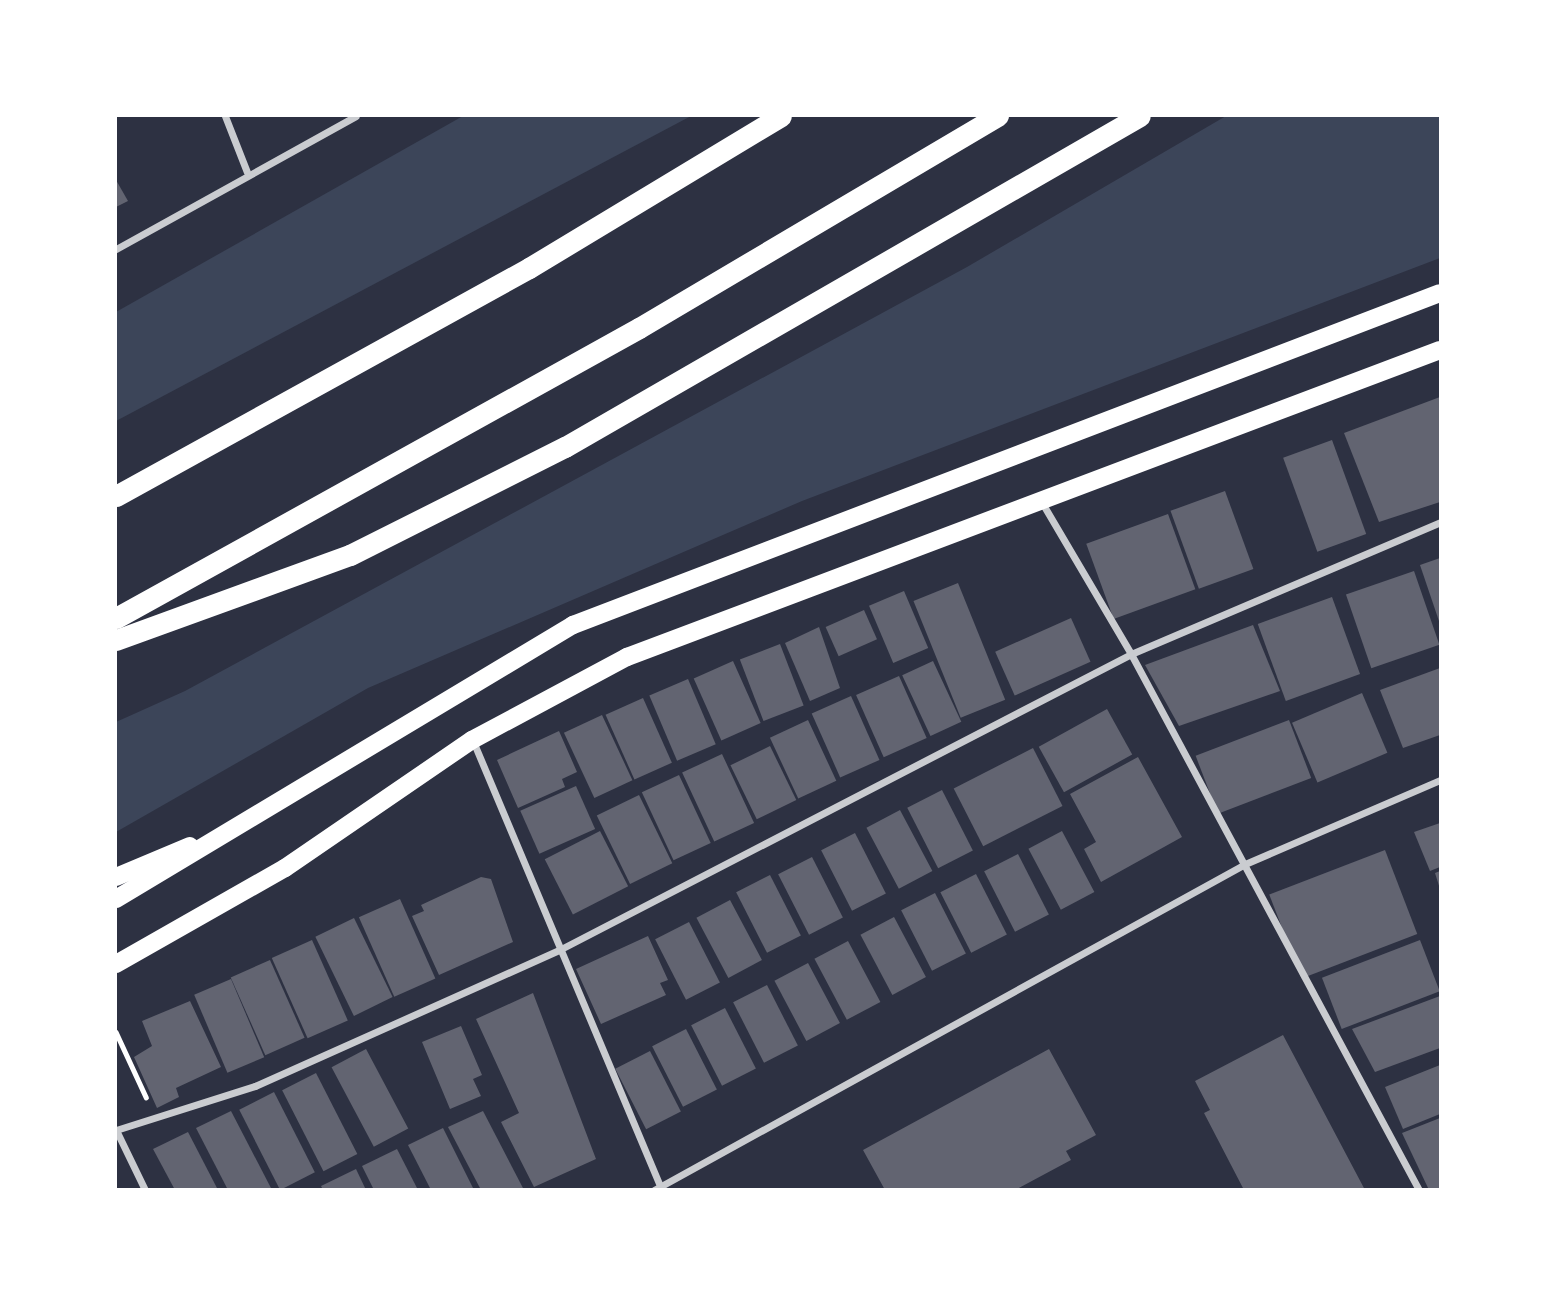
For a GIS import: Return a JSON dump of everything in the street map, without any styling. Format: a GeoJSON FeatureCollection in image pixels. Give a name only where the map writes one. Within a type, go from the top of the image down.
{"type":"FeatureCollection","features":[{"type":"Feature","properties":{"kind":"highway"},"geometry":{"type":"LineString","coordinates":[[116,496],[529,268],[780,116]]}},
{"type":"Feature","properties":{"kind":"highway"},"geometry":{"type":"LineString","coordinates":[[116,618],[639,328],[998,116]]}},
{"type":"Feature","properties":{"kind":"highway"},"geometry":{"type":"LineString","coordinates":[[116,640],[350,555],[565,447],[1140,116]]}},
{"type":"Feature","properties":{"kind":"main road"},"geometry":{"type":"LineString","coordinates":[[116,899],[255,819],[504,662],[629,600],[1440,293]]}},
{"type":"Feature","properties":{"kind":"main road"},"geometry":{"type":"LineString","coordinates":[[116,964],[273,875],[472,740],[627,657],[1440,350]]}},
{"type":"Feature","properties":{"kind":"main road"},"geometry":{"type":"LineString","coordinates":[[116,877],[255,819]]}},
{"type":"Feature","properties":{"kind":"street"},"geometry":{"type":"LineString","coordinates":[[225,116],[247,173]]}},
{"type":"Feature","properties":{"kind":"street"},"geometry":{"type":"LineString","coordinates":[[116,248],[247,173],[356,116]]}},
{"type":"Feature","properties":{"kind":"street"},"geometry":{"type":"LineString","coordinates":[[1041,500],[1131,654],[1419,1189]]}},
{"type":"Feature","properties":{"kind":"street"},"geometry":{"type":"LineString","coordinates":[[145,1189],[116,1130],[157,1120],[255,1086],[559,950],[1131,654],[1440,522]]}},
{"type":"Feature","properties":{"kind":"street"},"geometry":{"type":"LineString","coordinates":[[472,740],[657,1188],[1245,864],[1440,780]]}},
{"type":"Feature","properties":{"kind":"path"},"geometry":{"type":"LineString","coordinates":[[116,1032],[157,1120]]}},
{"type":"Feature","properties":{"kind":"shaded area"},"geometry":{"type":"Polygon","coordinates":[[[463,116],[691,116],[116,421],[116,312],[463,116]]]}},
{"type":"Feature","properties":{"kind":"shaded area"},"geometry":{"type":"Polygon","coordinates":[[[1226,116],[1440,116],[1440,258],[802,501],[368,688],[116,832],[116,722],[185,691],[967,267],[1226,116]]]}},
{"type":"Feature","properties":{"kind":"building"},"geometry":{"type":"Polygon","coordinates":[[[116,180],[128,201],[116,207],[116,180]]]}},
{"type":"Feature","properties":{"kind":"building"},"geometry":{"type":"Polygon","coordinates":[[[1440,397],[1440,502],[1379,522],[1344,433],[1440,397]]]}},
{"type":"Feature","properties":{"kind":"building"},"geometry":{"type":"Polygon","coordinates":[[[1332,440],[1366,534],[1317,552],[1283,458],[1332,440]]]}},
{"type":"Feature","properties":{"kind":"building"},"geometry":{"type":"Polygon","coordinates":[[[1225,491],[1253,569],[1199,589],[1170,511],[1225,491]]]}},
{"type":"Feature","properties":{"kind":"building"},"geometry":{"type":"Polygon","coordinates":[[[1168,514],[1195,589],[1114,619],[1086,544],[1168,514]]]}},
{"type":"Feature","properties":{"kind":"building"},"geometry":{"type":"Polygon","coordinates":[[[1440,558],[1440,624],[1420,565],[1440,558]]]}},
{"type":"Feature","properties":{"kind":"building"},"geometry":{"type":"Polygon","coordinates":[[[1414,571],[1439,645],[1371,668],[1346,594],[1414,571]]]}},
{"type":"Feature","properties":{"kind":"building"},"geometry":{"type":"Polygon","coordinates":[[[958,583],[1005,700],[961,718],[913,601],[958,583]]]}},
{"type":"Feature","properties":{"kind":"building"},"geometry":{"type":"Polygon","coordinates":[[[904,591],[928,648],[893,663],[869,606],[904,591]]]}},
{"type":"Feature","properties":{"kind":"building"},"geometry":{"type":"Polygon","coordinates":[[[1332,597],[1360,674],[1286,701],[1258,624],[1332,597]]]}},
{"type":"Feature","properties":{"kind":"building"},"geometry":{"type":"Polygon","coordinates":[[[864,610],[877,639],[839,656],[826,627],[864,610]]]}},
{"type":"Feature","properties":{"kind":"building"},"geometry":{"type":"Polygon","coordinates":[[[1071,618],[1091,662],[1015,696],[995,652],[1071,618]]]}},
{"type":"Feature","properties":{"kind":"building"},"geometry":{"type":"Polygon","coordinates":[[[1253,625],[1280,691],[1179,726],[1145,665],[1253,625]]]}},
{"type":"Feature","properties":{"kind":"building"},"geometry":{"type":"Polygon","coordinates":[[[819,627],[840,688],[810,701],[785,643],[819,627]]]}},
{"type":"Feature","properties":{"kind":"building"},"geometry":{"type":"Polygon","coordinates":[[[780,644],[804,706],[764,721],[740,659],[780,644]]]}},
{"type":"Feature","properties":{"kind":"building"},"geometry":{"type":"Polygon","coordinates":[[[733,661],[761,723],[721,741],[694,678],[733,661]]]}},
{"type":"Feature","properties":{"kind":"building"},"geometry":{"type":"Polygon","coordinates":[[[933,661],[961,722],[931,736],[902,675],[933,661]]]}},
{"type":"Feature","properties":{"kind":"building"},"geometry":{"type":"Polygon","coordinates":[[[1440,668],[1440,735],[1403,748],[1380,690],[1440,668]]]}},
{"type":"Feature","properties":{"kind":"building"},"geometry":{"type":"Polygon","coordinates":[[[899,676],[927,738],[884,757],[856,695],[899,676]]]}},
{"type":"Feature","properties":{"kind":"building"},"geometry":{"type":"Polygon","coordinates":[[[688,679],[716,744],[677,761],[649,695],[688,679]]]}},
{"type":"Feature","properties":{"kind":"building"},"geometry":{"type":"Polygon","coordinates":[[[1362,693],[1387,753],[1317,783],[1292,723],[1362,693]]]}},
{"type":"Feature","properties":{"kind":"building"},"geometry":{"type":"Polygon","coordinates":[[[851,696],[879,760],[840,777],[812,713],[851,696]]]}},
{"type":"Feature","properties":{"kind":"building"},"geometry":{"type":"Polygon","coordinates":[[[643,698],[672,763],[634,780],[606,715],[643,698]]]}},
{"type":"Feature","properties":{"kind":"building"},"geometry":{"type":"Polygon","coordinates":[[[1107,709],[1132,754],[1064,792],[1039,747],[1107,709]]]}},
{"type":"Feature","properties":{"kind":"building"},"geometry":{"type":"Polygon","coordinates":[[[602,715],[632,780],[594,798],[564,733],[602,715]]]}},
{"type":"Feature","properties":{"kind":"building"},"geometry":{"type":"Polygon","coordinates":[[[808,720],[836,781],[798,798],[770,738],[808,720]]]}},
{"type":"Feature","properties":{"kind":"building"},"geometry":{"type":"Polygon","coordinates":[[[1289,720],[1311,778],[1218,814],[1196,756],[1289,720]]]}},
{"type":"Feature","properties":{"kind":"building"},"geometry":{"type":"Polygon","coordinates":[[[559,731],[577,772],[562,779],[565,787],[518,808],[497,760],[559,731]]]}},
{"type":"Feature","properties":{"kind":"building"},"geometry":{"type":"Polygon","coordinates":[[[770,746],[796,800],[757,819],[730,765],[770,746]]]}},
{"type":"Feature","properties":{"kind":"building"},"geometry":{"type":"Polygon","coordinates":[[[1033,748],[1063,806],[983,846],[954,788],[1033,748]]]}},
{"type":"Feature","properties":{"kind":"building"},"geometry":{"type":"Polygon","coordinates":[[[722,754],[754,823],[714,841],[682,773],[722,754]]]}},
{"type":"Feature","properties":{"kind":"building"},"geometry":{"type":"Polygon","coordinates":[[[1138,757],[1182,837],[1101,882],[1084,849],[1096,842],[1070,794],[1138,757]]]}},
{"type":"Feature","properties":{"kind":"building"},"geometry":{"type":"Polygon","coordinates":[[[679,775],[711,843],[674,860],[642,792],[679,775]]]}},
{"type":"Feature","properties":{"kind":"building"},"geometry":{"type":"Polygon","coordinates":[[[576,786],[595,829],[539,854],[520,811],[576,786]]]}},
{"type":"Feature","properties":{"kind":"building"},"geometry":{"type":"Polygon","coordinates":[[[942,790],[973,851],[938,868],[907,808],[942,790]]]}},
{"type":"Feature","properties":{"kind":"building"},"geometry":{"type":"Polygon","coordinates":[[[639,795],[672,863],[630,884],[597,816],[639,795]]]}},
{"type":"Feature","properties":{"kind":"building"},"geometry":{"type":"Polygon","coordinates":[[[900,810],[932,871],[899,889],[866,828],[900,810]]]}},
{"type":"Feature","properties":{"kind":"building"},"geometry":{"type":"Polygon","coordinates":[[[1440,823],[1440,867],[1430,871],[1414,832],[1440,823]]]}},
{"type":"Feature","properties":{"kind":"building"},"geometry":{"type":"Polygon","coordinates":[[[600,831],[628,886],[573,914],[545,859],[600,831]]]}},
{"type":"Feature","properties":{"kind":"building"},"geometry":{"type":"Polygon","coordinates":[[[1062,831],[1094,892],[1061,910],[1028,849],[1062,831]]]}},
{"type":"Feature","properties":{"kind":"building"},"geometry":{"type":"Polygon","coordinates":[[[855,833],[886,894],[852,911],[821,850],[855,833]]]}},
{"type":"Feature","properties":{"kind":"building"},"geometry":{"type":"Polygon","coordinates":[[[1385,850],[1417,934],[1301,978],[1269,894],[1385,850]]]}},
{"type":"Feature","properties":{"kind":"building"},"geometry":{"type":"Polygon","coordinates":[[[1018,854],[1049,915],[1015,932],[984,871],[1018,854]]]}},
{"type":"Feature","properties":{"kind":"building"},"geometry":{"type":"Polygon","coordinates":[[[812,857],[843,918],[809,935],[778,874],[812,857]]]}},
{"type":"Feature","properties":{"kind":"building"},"geometry":{"type":"Polygon","coordinates":[[[1440,871],[1440,889],[1435,873],[1440,871]]]}},
{"type":"Feature","properties":{"kind":"building"},"geometry":{"type":"Polygon","coordinates":[[[976,874],[1007,935],[971,953],[940,892],[976,874]]]}},
{"type":"Feature","properties":{"kind":"building"},"geometry":{"type":"Polygon","coordinates":[[[770,875],[801,936],[767,953],[736,892],[770,875]]]}},
{"type":"Feature","properties":{"kind":"building"},"geometry":{"type":"Polygon","coordinates":[[[481,877],[491,879],[513,942],[439,975],[412,916],[424,911],[421,905],[481,877]]]}},
{"type":"Feature","properties":{"kind":"building"},"geometry":{"type":"Polygon","coordinates":[[[935,893],[966,954],[932,971],[901,910],[935,893]]]}},
{"type":"Feature","properties":{"kind":"building"},"geometry":{"type":"Polygon","coordinates":[[[400,899],[435,978],[394,997],[359,917],[400,899]]]}},
{"type":"Feature","properties":{"kind":"building"},"geometry":{"type":"Polygon","coordinates":[[[730,900],[762,960],[728,978],[696,918],[730,900]]]}},
{"type":"Feature","properties":{"kind":"building"},"geometry":{"type":"Polygon","coordinates":[[[894,917],[926,977],[892,995],[860,935],[894,917]]]}},
{"type":"Feature","properties":{"kind":"building"},"geometry":{"type":"Polygon","coordinates":[[[354,918],[393,997],[354,1016],[315,937],[354,918]]]}},
{"type":"Feature","properties":{"kind":"building"},"geometry":{"type":"Polygon","coordinates":[[[689,922],[720,983],[686,1000],[655,939],[689,922]]]}},
{"type":"Feature","properties":{"kind":"building"},"geometry":{"type":"Polygon","coordinates":[[[648,936],[668,980],[660,983],[666,995],[601,1024],[576,969],[648,936]]]}},
{"type":"Feature","properties":{"kind":"building"},"geometry":{"type":"Polygon","coordinates":[[[312,940],[348,1020],[308,1038],[272,958],[312,940]]]}},
{"type":"Feature","properties":{"kind":"building"},"geometry":{"type":"Polygon","coordinates":[[[1420,940],[1440,991],[1342,1029],[1322,978],[1420,940]]]}},
{"type":"Feature","properties":{"kind":"building"},"geometry":{"type":"Polygon","coordinates":[[[848,941],[880,1002],[847,1020],[814,959],[848,941]]]}},
{"type":"Feature","properties":{"kind":"building"},"geometry":{"type":"Polygon","coordinates":[[[270,960],[305,1038],[265,1055],[231,977],[270,960]]]}},
{"type":"Feature","properties":{"kind":"building"},"geometry":{"type":"Polygon","coordinates":[[[808,963],[840,1023],[806,1041],[774,981],[808,963]]]}},
{"type":"Feature","properties":{"kind":"building"},"geometry":{"type":"Polygon","coordinates":[[[231,979],[264,1057],[227,1073],[194,995],[231,979]]]}},
{"type":"Feature","properties":{"kind":"building"},"geometry":{"type":"Polygon","coordinates":[[[767,985],[798,1046],[764,1063],[733,1002],[767,985]]]}},
{"type":"Feature","properties":{"kind":"building"},"geometry":{"type":"Polygon","coordinates":[[[533,993],[596,1159],[534,1187],[501,1122],[519,1113],[476,1019],[533,993]]]}},
{"type":"Feature","properties":{"kind":"building"},"geometry":{"type":"Polygon","coordinates":[[[1440,996],[1440,1048],[1375,1072],[1352,1029],[1440,996]]]}},
{"type":"Feature","properties":{"kind":"building"},"geometry":{"type":"Polygon","coordinates":[[[190,1001],[221,1067],[176,1088],[179,1097],[157,1108],[134,1057],[152,1046],[142,1021],[190,1001]]]}},
{"type":"Feature","properties":{"kind":"building"},"geometry":{"type":"Polygon","coordinates":[[[725,1008],[756,1069],[722,1086],[691,1025],[725,1008]]]}},
{"type":"Feature","properties":{"kind":"building"},"geometry":{"type":"Polygon","coordinates":[[[461,1026],[482,1075],[473,1079],[481,1096],[450,1109],[422,1042],[461,1026]]]}},
{"type":"Feature","properties":{"kind":"building"},"geometry":{"type":"Polygon","coordinates":[[[686,1029],[717,1090],[683,1107],[652,1046],[686,1029]]]}},
{"type":"Feature","properties":{"kind":"building"},"geometry":{"type":"Polygon","coordinates":[[[1283,1035],[1365,1190],[1244,1190],[1204,1113],[1210,1110],[1195,1081],[1283,1035]]]}},
{"type":"Feature","properties":{"kind":"building"},"geometry":{"type":"Polygon","coordinates":[[[366,1049],[408,1128],[374,1147],[332,1067],[366,1049]]]}},
{"type":"Feature","properties":{"kind":"building"},"geometry":{"type":"Polygon","coordinates":[[[1049,1049],[1096,1135],[1066,1151],[1071,1160],[1015,1190],[885,1190],[863,1150],[1049,1049]]]}},
{"type":"Feature","properties":{"kind":"building"},"geometry":{"type":"Polygon","coordinates":[[[650,1051],[681,1112],[646,1129],[615,1069],[650,1051]]]}},
{"type":"Feature","properties":{"kind":"building"},"geometry":{"type":"Polygon","coordinates":[[[1440,1065],[1440,1114],[1403,1129],[1385,1087],[1440,1065]]]}},
{"type":"Feature","properties":{"kind":"building"},"geometry":{"type":"Polygon","coordinates":[[[316,1073],[357,1154],[323,1171],[282,1090],[316,1073]]]}},
{"type":"Feature","properties":{"kind":"building"},"geometry":{"type":"Polygon","coordinates":[[[274,1092],[315,1172],[280,1190],[239,1110],[274,1092]]]}},
{"type":"Feature","properties":{"kind":"building"},"geometry":{"type":"Polygon","coordinates":[[[231,1111],[272,1190],[228,1190],[196,1128],[231,1111]]]}},
{"type":"Feature","properties":{"kind":"building"},"geometry":{"type":"Polygon","coordinates":[[[483,1111],[524,1190],[481,1190],[448,1127],[483,1111]]]}},
{"type":"Feature","properties":{"kind":"building"},"geometry":{"type":"Polygon","coordinates":[[[1440,1118],[1440,1190],[1429,1190],[1402,1133],[1440,1118]]]}},
{"type":"Feature","properties":{"kind":"building"},"geometry":{"type":"Polygon","coordinates":[[[443,1128],[474,1190],[431,1190],[408,1145],[443,1128]]]}},
{"type":"Feature","properties":{"kind":"building"},"geometry":{"type":"Polygon","coordinates":[[[188,1132],[218,1190],[175,1190],[153,1149],[188,1132]]]}},
{"type":"Feature","properties":{"kind":"building"},"geometry":{"type":"Polygon","coordinates":[[[397,1149],[418,1190],[374,1190],[362,1166],[397,1149]]]}},
{"type":"Feature","properties":{"kind":"building"},"geometry":{"type":"Polygon","coordinates":[[[356,1169],[366,1190],[323,1190],[321,1186],[356,1169]]]}}]}
